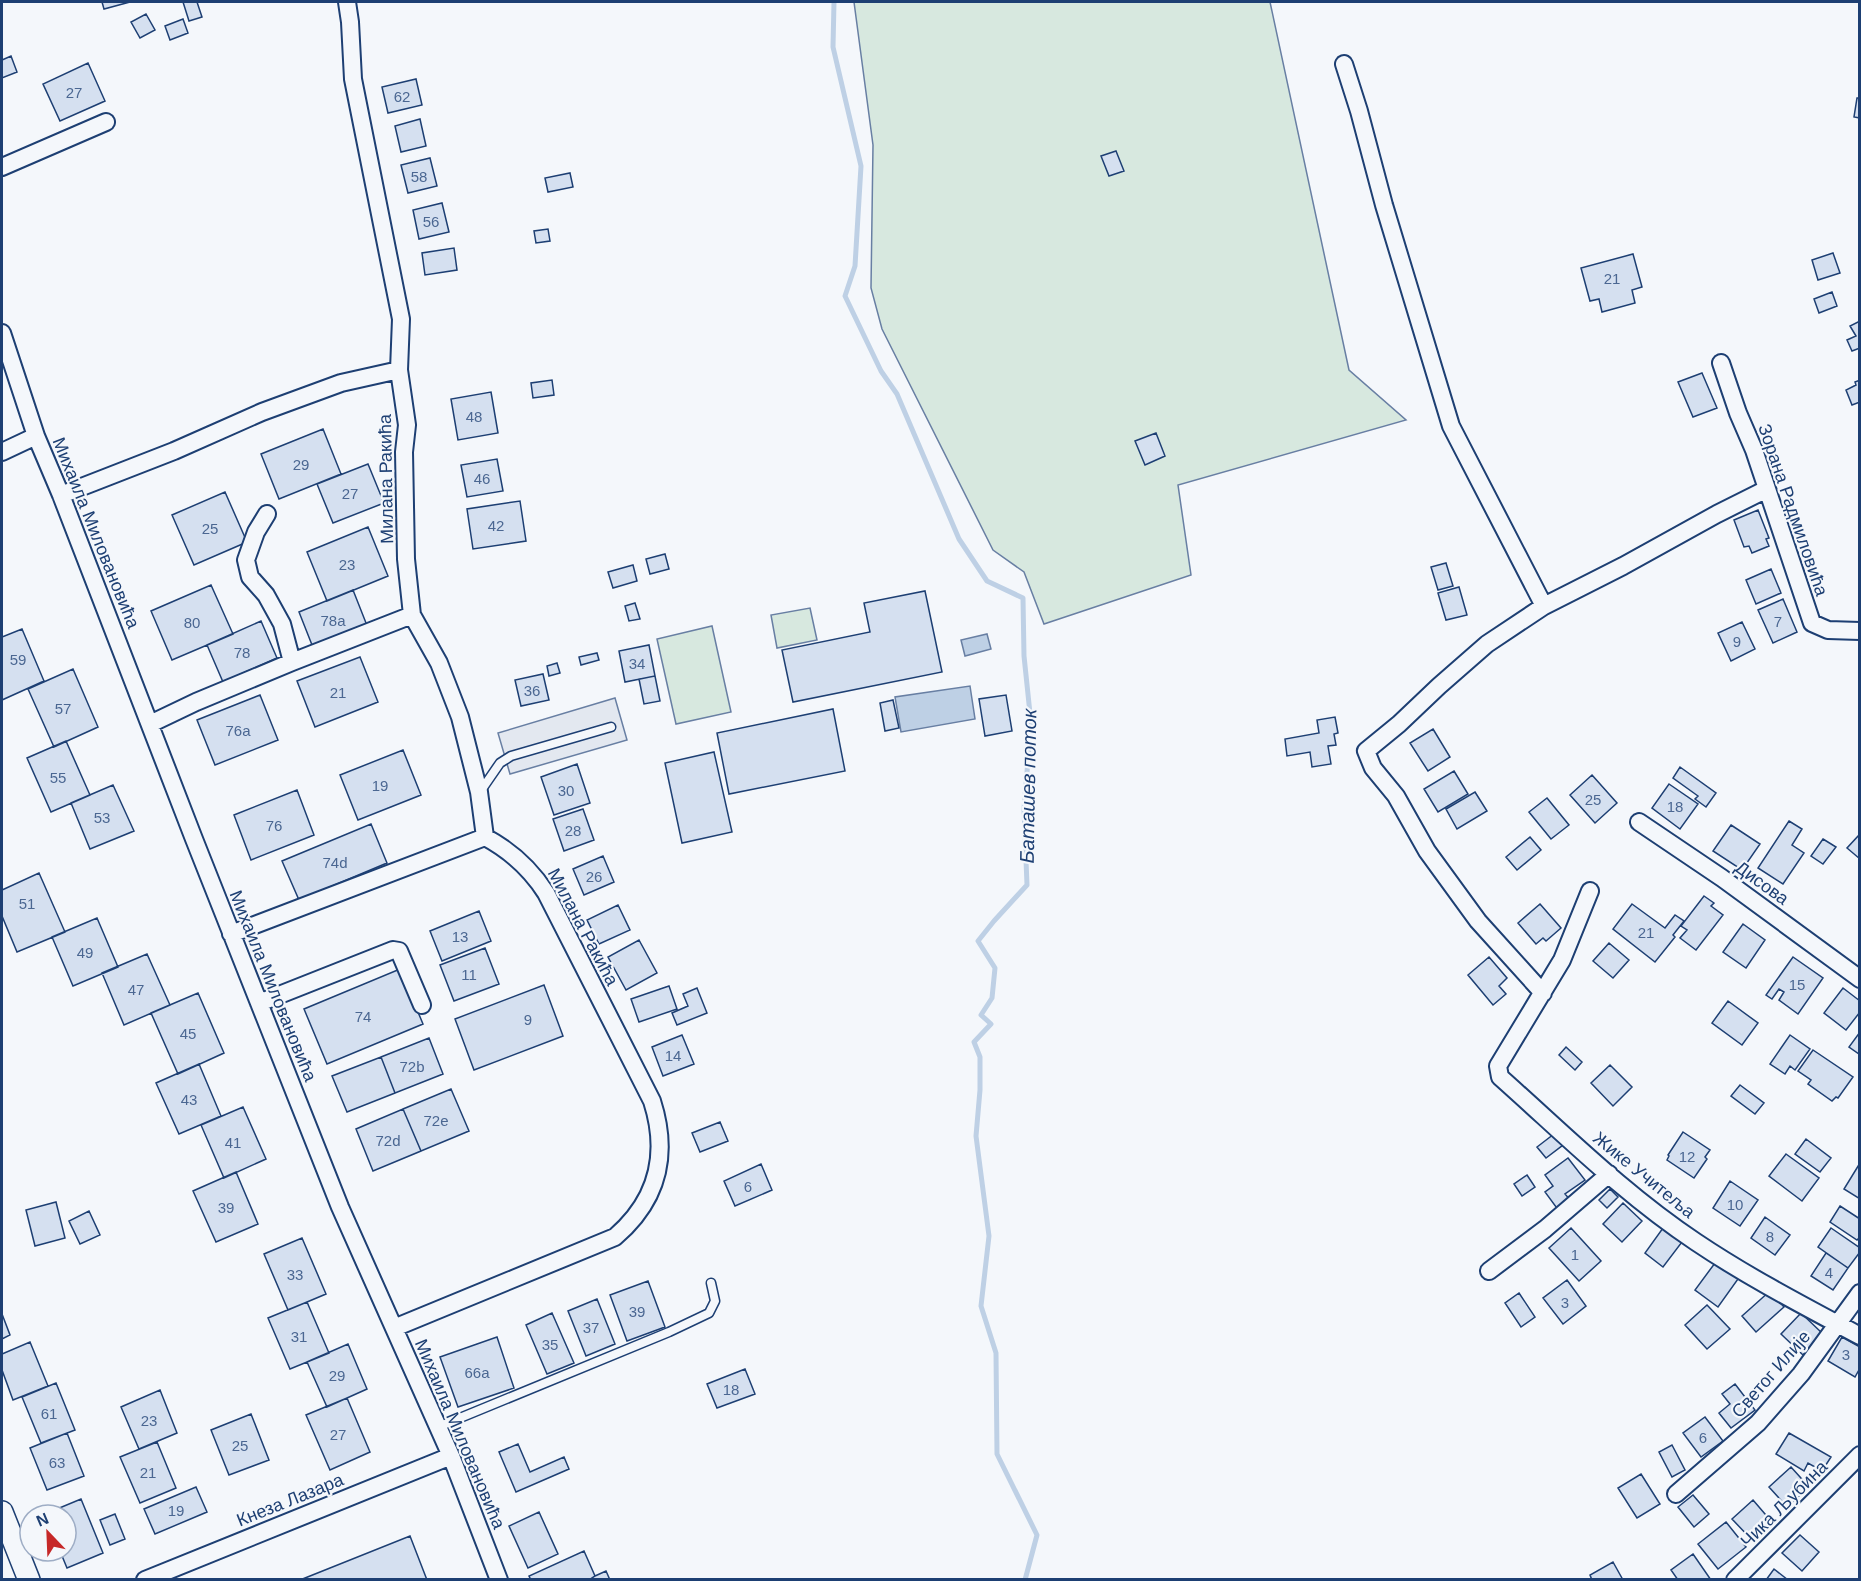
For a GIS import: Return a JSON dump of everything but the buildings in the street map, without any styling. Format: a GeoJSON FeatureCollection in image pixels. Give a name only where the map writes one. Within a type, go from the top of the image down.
{"type":"FeatureCollection","features":[{"type":"Feature","properties":{"kind":"street","name":"Милана Ракића"},"geometry":{"type":"LineString","coordinates":[[347,2],[352,79],[401,319],[399,370],[407,425],[404,452],[406,547],[412,615],[439,663],[460,717],[479,792],[485,837],[499,844],[524,864],[546,892],[652,1101],[660,1137],[658,1169],[643,1207],[615,1237],[394,1328]]}},
{"type":"Feature","properties":{"kind":"street"},"geometry":{"type":"LineString","coordinates":[[1344,64],[1393,238],[1451,426],[1544,606]]}},
{"type":"Feature","properties":{"kind":"street"},"geometry":{"type":"LineString","coordinates":[[2,167],[106,122]]}},
{"type":"Feature","properties":{"kind":"street"},"geometry":{"type":"LineString","coordinates":[[2,333],[36,436]]}},
{"type":"Feature","properties":{"kind":"street","name":"Зорана Радмиловића"},"geometry":{"type":"LineString","coordinates":[[1721,363],[1738,413],[1754,450],[1812,623],[1828,630],[1860,631]]}},
{"type":"Feature","properties":{"kind":"street"},"geometry":{"type":"LineString","coordinates":[[61,495],[174,451],[262,412],[341,383],[399,370]]}},
{"type":"Feature","properties":{"kind":"street","name":"Михаила Миловановића"},"geometry":{"type":"LineString","coordinates":[[2,452],[36,436],[340,1207],[451,1456],[500,1580]]}},
{"type":"Feature","properties":{"kind":"street"},"geometry":{"type":"LineString","coordinates":[[1543,993],[1478,921],[1427,851],[1396,796],[1373,768],[1366,751],[1400,724],[1487,644],[1544,606],[1767,489]]}},
{"type":"Feature","properties":{"kind":"street"},"geometry":{"type":"LineString","coordinates":[[267,514],[256,532],[246,560],[250,577],[266,595],[282,624],[292,662]]}},
{"type":"Feature","properties":{"kind":"street"},"geometry":{"type":"LineString","coordinates":[[150,724],[292,662],[412,615]]}},
{"type":"Feature","properties":{"kind":"street","name":"Дисова"},"geometry":{"type":"LineString","coordinates":[[1639,822],[1722,878],[1860,979]]}},
{"type":"Feature","properties":{"kind":"street"},"geometry":{"type":"LineString","coordinates":[[231,934],[485,837]]}},
{"type":"Feature","properties":{"kind":"street","name":"Жике Учитеља"},"geometry":{"type":"LineString","coordinates":[[1590,891],[1562,960],[1498,1066],[1500,1077],[1626,1190],[1696,1242],[1770,1287],[1860,1336]]}},
{"type":"Feature","properties":{"kind":"street"},"geometry":{"type":"LineString","coordinates":[[259,1003],[393,950],[399,951],[422,1005]]}},
{"type":"Feature","properties":{"kind":"street"},"geometry":{"type":"LineString","coordinates":[[1489,1271],[1545,1229],[1609,1174]]}},
{"type":"Feature","properties":{"kind":"street"},"geometry":{"type":"LineString","coordinates":[[1838,1324],[1860,1293]]}},
{"type":"Feature","properties":{"kind":"street","name":"Светог Илије"},"geometry":{"type":"LineString","coordinates":[[1676,1494],[1758,1424],[1838,1324]]}},
{"type":"Feature","properties":{"kind":"street","name":"Чика Љубина"},"geometry":{"type":"LineString","coordinates":[[1735,1580],[1860,1455]]}},
{"type":"Feature","properties":{"kind":"street","name":"Кнеза Лазара"},"geometry":{"type":"LineString","coordinates":[[145,1580],[451,1456]]}},
{"type":"Feature","properties":{"kind":"street"},"geometry":{"type":"LineString","coordinates":[[2,1512],[29,1580]]}},
{"type":"Feature","properties":{"kind":"lane"},"geometry":{"type":"LineString","coordinates":[[479,792],[500,763],[511,756],[610,727]]}},
{"type":"Feature","properties":{"kind":"lane"},"geometry":{"type":"LineString","coordinates":[[438,1427],[669,1332],[709,1313],[712,1310],[715,1296],[711,1283]]}},
{"type":"Feature","properties":{"kind":"shaded area"},"geometry":{"type":"Polygon","coordinates":[[[854,2],[1270,2],[1349,370],[1406,420],[1178,485],[1191,575],[1044,624],[1024,572],[993,550],[882,329],[871,288],[873,145],[854,2]]]}},
{"type":"Feature","properties":{"kind":"shaded area"},"geometry":{"type":"Polygon","coordinates":[[[810,608],[817,640],[777,648],[771,615],[810,608]]]}},
{"type":"Feature","properties":{"kind":"shaded area"},"geometry":{"type":"Polygon","coordinates":[[[712,626],[731,712],[676,724],[657,639],[712,626]]]}},
{"type":"Feature","properties":{"kind":"shaded area"},"geometry":{"type":"Polygon","coordinates":[[[615,698],[627,740],[510,774],[498,733],[615,698]]]}},
{"type":"Feature","properties":{"kind":"water"},"geometry":{"type":"Polygon","coordinates":[[[987,634],[991,649],[965,656],[961,640],[987,634]]]}},
{"type":"Feature","properties":{"kind":"water"},"geometry":{"type":"Polygon","coordinates":[[[970,686],[975,719],[901,732],[895,697],[970,686]]]}},
{"type":"Feature","properties":{"kind":"waterway","name":"Баташев поток"},"geometry":{"type":"LineString","coordinates":[[834,2],[833,47],[861,166],[855,266],[845,296],[881,371],[897,394],[959,539],[987,581],[1023,598],[1024,656],[1031,723],[1024,809],[1027,885],[978,941],[995,968],[992,998],[981,1015],[991,1024],[974,1042],[980,1057],[976,1136],[989,1236],[981,1306],[996,1353],[997,1454],[1037,1535],[1025,1580]]}}]}
